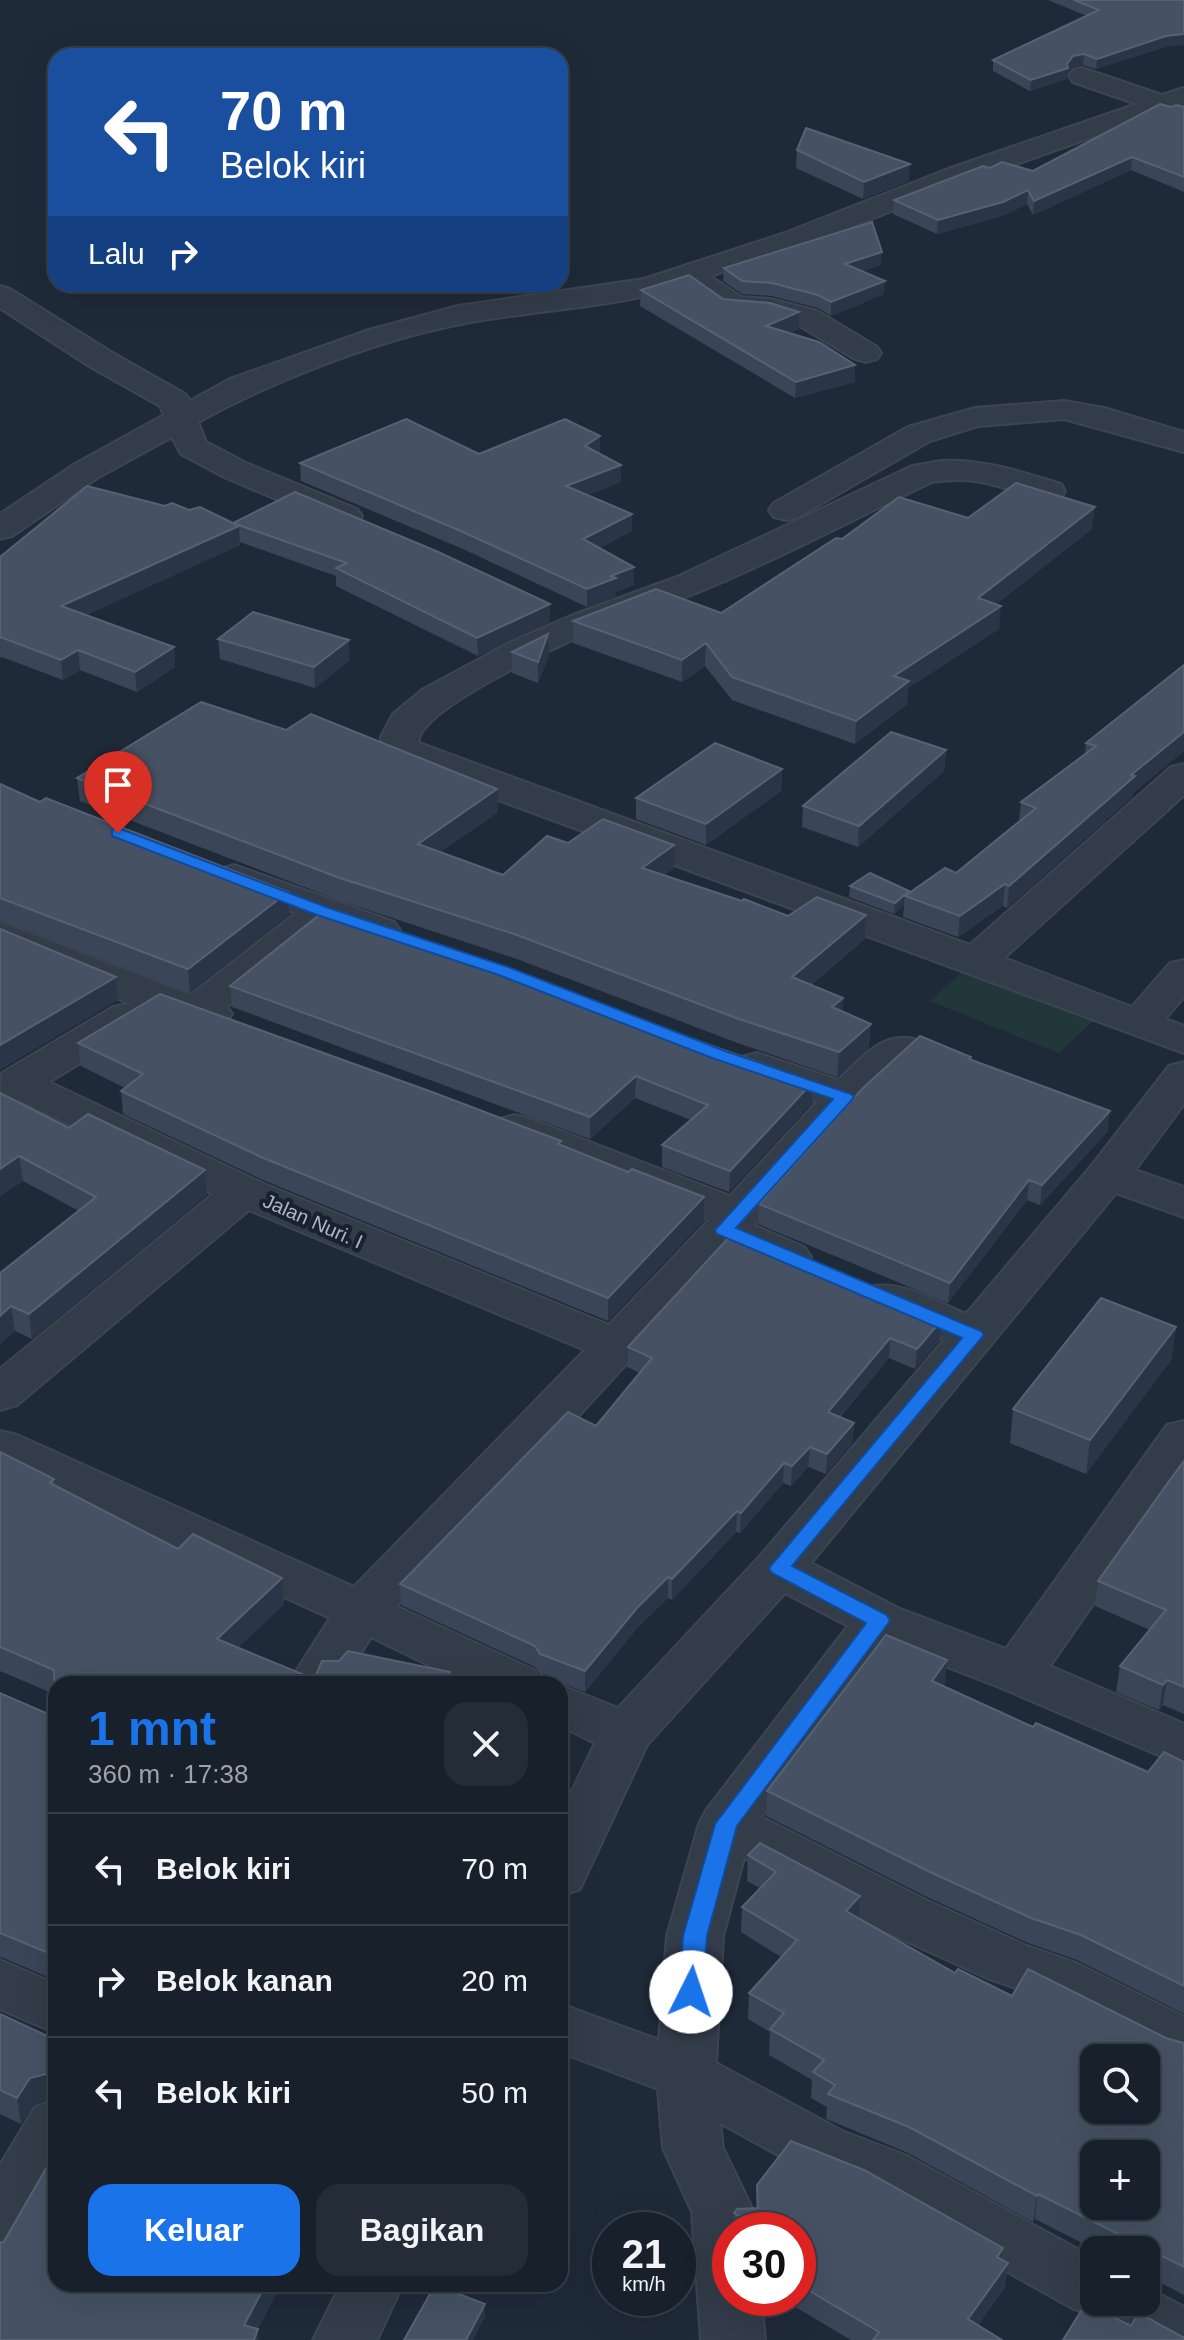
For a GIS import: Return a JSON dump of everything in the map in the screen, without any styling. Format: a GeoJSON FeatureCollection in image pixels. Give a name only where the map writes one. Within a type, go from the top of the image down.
{"type":"FeatureCollection","features":[{"type":"Feature","properties":{"kind":"street"},"geometry":{"type":"LineString","coordinates":[[1082,76],[1127,92],[1167,100]]}},
{"type":"Feature","properties":{"kind":"street"},"geometry":{"type":"LineString","coordinates":[[0,529],[86,471],[241,386],[380,336],[458,315],[649,287],[689,275],[795,239],[958,175],[1167,100]]}},
{"type":"Feature","properties":{"kind":"street"},"geometry":{"type":"LineString","coordinates":[[689,275],[734,306],[771,308],[806,317],[866,353]]}},
{"type":"Feature","properties":{"kind":"street"},"geometry":{"type":"LineString","coordinates":[[0,295],[100,359],[174,401],[187,438],[192,447],[203,454],[377,529]]}},
{"type":"Feature","properties":{"kind":"street"},"geometry":{"type":"LineString","coordinates":[[767,521],[919,434],[975,417],[1064,410],[1093,415],[1184,442]]}},
{"type":"Feature","properties":{"kind":"street"},"geometry":{"type":"LineString","coordinates":[[1049,491],[989,472],[954,467],[924,473],[689,584],[585,622],[435,698],[406,722],[399,737],[401,747],[411,755],[1184,1040]]}},
{"type":"Feature","properties":{"kind":"street"},"geometry":{"type":"LineString","coordinates":[[542,602],[585,622]]}},
{"type":"Feature","properties":{"kind":"street"},"geometry":{"type":"LineString","coordinates":[[976,961],[1184,775]]}},
{"type":"Feature","properties":{"kind":"street"},"geometry":{"type":"LineString","coordinates":[[199,864],[410,940]]}},
{"type":"Feature","properties":{"kind":"street"},"geometry":{"type":"LineString","coordinates":[[198,1010],[323,911]]}},
{"type":"Feature","properties":{"kind":"street"},"geometry":{"type":"LineString","coordinates":[[0,934],[158,998],[240,1025]]}},
{"type":"Feature","properties":{"kind":"street"},"geometry":{"type":"LineString","coordinates":[[1139,1024],[1184,972]]}},
{"type":"Feature","properties":{"kind":"street"},"geometry":{"type":"LineString","coordinates":[[8,1087],[158,998]]}},
{"type":"Feature","properties":{"kind":"street"},"geometry":{"type":"LineString","coordinates":[[319,1676],[361,1611],[731,1223],[845,1097],[899,1048]]}},
{"type":"Feature","properties":{"kind":"street"},"geometry":{"type":"LineString","coordinates":[[719,1054],[845,1097]]}},
{"type":"Feature","properties":{"kind":"street"},"geometry":{"type":"LineString","coordinates":[[568,1857],[626,1734],[779,1568],[1108,1175],[1184,1075]]}},
{"type":"Feature","properties":{"kind":"street","name":"Jalan Nuri. I"},"geometry":{"type":"LineString","coordinates":[[8,1087],[452,1281],[616,1345]]}},
{"type":"Feature","properties":{"kind":"street"},"geometry":{"type":"LineString","coordinates":[[481,1115],[731,1223],[835,1276],[975,1335]]}},
{"type":"Feature","properties":{"kind":"street"},"geometry":{"type":"LineString","coordinates":[[1108,1175],[1184,1203]]}},
{"type":"Feature","properties":{"kind":"street"},"geometry":{"type":"LineString","coordinates":[[0,1394],[245,1190]]}},
{"type":"Feature","properties":{"kind":"street"},"geometry":{"type":"LineString","coordinates":[[1017,1673],[1166,1496],[1184,1437]]}},
{"type":"Feature","properties":{"kind":"street"},"geometry":{"type":"LineString","coordinates":[[0,1447],[498,1676]]}},
{"type":"Feature","properties":{"kind":"street"},"geometry":{"type":"LineString","coordinates":[[779,1568],[880,1621],[1017,1673],[1184,1746]]}},
{"type":"Feature","properties":{"kind":"street"},"geometry":{"type":"LineString","coordinates":[[733,2340],[723,2212],[693,2148],[686,2075],[695,1936],[726,1824],[880,1621]]}},
{"type":"Feature","properties":{"kind":"street"},"geometry":{"type":"LineString","coordinates":[[568,1708],[626,1734]]}},
{"type":"Feature","properties":{"kind":"street"},"geometry":{"type":"LineString","coordinates":[[726,1824],[906,1916],[1007,1962],[1056,1979],[1184,2044]]}},
{"type":"Feature","properties":{"kind":"street"},"geometry":{"type":"LineString","coordinates":[[0,1983],[48,2006]]}},
{"type":"Feature","properties":{"kind":"street"},"geometry":{"type":"LineString","coordinates":[[568,2031],[686,2075],[821,2149],[884,2173],[1080,2281]]}},
{"type":"Feature","properties":{"kind":"street"},"geometry":{"type":"LineString","coordinates":[[0,2220],[48,2139]]}},
{"type":"Feature","properties":{"kind":"street"},"geometry":{"type":"LineString","coordinates":[[345,2340],[368,2292]]}},
{"type":"Feature","properties":{"kind":"street"},"geometry":{"type":"LineString","coordinates":[[1142,2316],[1184,2339]]}},
{"type":"Feature","properties":{"kind":"green space"},"geometry":{"type":"Polygon","coordinates":[[[964,970],[1093,1021],[1059,1053],[930,1001],[964,970]]]}},
{"type":"Feature","properties":{"kind":"building"},"geometry":{"type":"Polygon","coordinates":[[[1074,0],[1184,0],[1184,34],[1166,36],[1097,59],[1084,54],[1073,56],[1067,64],[1068,68],[1031,80],[993,60],[1099,10],[1074,0]]]}},
{"type":"Feature","properties":{"kind":"building"},"geometry":{"type":"Polygon","coordinates":[[[1160,104],[1184,107],[1184,177],[1132,157],[1034,201],[1028,190],[1003,202],[938,220],[894,200],[983,166],[990,168],[1002,162],[1033,171],[1160,104]]]}},
{"type":"Feature","properties":{"kind":"building"},"geometry":{"type":"Polygon","coordinates":[[[806,128],[910,164],[864,182],[797,150],[806,128]]]}},
{"type":"Feature","properties":{"kind":"building"},"geometry":{"type":"Polygon","coordinates":[[[872,222],[882,252],[845,264],[885,281],[831,302],[818,295],[772,283],[742,281],[724,268],[872,222]]]}},
{"type":"Feature","properties":{"kind":"building"},"geometry":{"type":"Polygon","coordinates":[[[689,275],[723,299],[770,303],[799,312],[766,326],[819,342],[855,365],[796,382],[641,290],[689,275]]]}},
{"type":"Feature","properties":{"kind":"building"},"geometry":{"type":"Polygon","coordinates":[[[406,419],[479,454],[565,419],[600,436],[585,446],[621,465],[566,486],[632,514],[583,539],[634,567],[587,589],[300,463],[406,419]]]}},
{"type":"Feature","properties":{"kind":"building"},"geometry":{"type":"Polygon","coordinates":[[[1016,483],[1095,507],[978,598],[1001,606],[894,676],[909,681],[856,721],[732,677],[706,643],[682,660],[573,621],[656,589],[721,613],[836,538],[842,539],[899,497],[968,518],[1016,483]]]}},
{"type":"Feature","properties":{"kind":"building"},"geometry":{"type":"Polygon","coordinates":[[[87,486],[165,506],[172,503],[189,510],[200,507],[239,526],[61,606],[174,647],[135,672],[78,650],[61,660],[0,637],[0,557],[87,486]]]}},
{"type":"Feature","properties":{"kind":"building"},"geometry":{"type":"Polygon","coordinates":[[[295,492],[436,551],[550,604],[477,638],[336,568],[347,563],[233,523],[295,492]]]}},
{"type":"Feature","properties":{"kind":"building"},"geometry":{"type":"Polygon","coordinates":[[[253,612],[349,640],[314,667],[218,639],[253,612]]]}},
{"type":"Feature","properties":{"kind":"building"},"geometry":{"type":"Polygon","coordinates":[[[548,634],[538,662],[512,652],[548,634]]]}},
{"type":"Feature","properties":{"kind":"building"},"geometry":{"type":"Polygon","coordinates":[[[1184,665],[1184,732],[1131,775],[1135,776],[1009,886],[1005,884],[960,916],[905,896],[945,868],[956,873],[1036,808],[1021,802],[1096,746],[1086,743],[1184,665]]]}},
{"type":"Feature","properties":{"kind":"building"},"geometry":{"type":"Polygon","coordinates":[[[201,702],[286,730],[311,714],[497,789],[418,844],[503,875],[547,836],[568,843],[603,819],[674,845],[642,868],[742,901],[744,899],[788,916],[817,897],[866,915],[792,977],[843,998],[832,1007],[871,1024],[839,1052],[736,1018],[517,935],[337,877],[77,778],[201,702]]]}},
{"type":"Feature","properties":{"kind":"building"},"geometry":{"type":"Polygon","coordinates":[[[891,732],[946,750],[859,826],[803,806],[891,732]]]}},
{"type":"Feature","properties":{"kind":"building"},"geometry":{"type":"Polygon","coordinates":[[[715,743],[782,769],[706,824],[636,798],[715,743]]]}},
{"type":"Feature","properties":{"kind":"building"},"geometry":{"type":"Polygon","coordinates":[[[0,784],[40,802],[46,798],[288,892],[188,969],[0,898],[0,784]]]}},
{"type":"Feature","properties":{"kind":"building"},"geometry":{"type":"Polygon","coordinates":[[[870,873],[909,891],[895,903],[850,886],[870,873]]]}},
{"type":"Feature","properties":{"kind":"building"},"geometry":{"type":"Polygon","coordinates":[[[328,908],[813,1082],[730,1171],[662,1145],[708,1105],[636,1076],[590,1117],[230,986],[328,908]]]}},
{"type":"Feature","properties":{"kind":"building"},"geometry":{"type":"Polygon","coordinates":[[[0,929],[116,977],[0,1045],[0,929]]]}},
{"type":"Feature","properties":{"kind":"building"},"geometry":{"type":"Polygon","coordinates":[[[160,994],[432,1092],[561,1141],[558,1144],[628,1172],[632,1169],[704,1197],[608,1298],[261,1157],[121,1091],[143,1074],[78,1043],[160,994]]]}},
{"type":"Feature","properties":{"kind":"building"},"geometry":{"type":"Polygon","coordinates":[[[920,1036],[971,1057],[969,1059],[1110,1111],[1042,1185],[1029,1180],[950,1283],[759,1204],[863,1088],[920,1036]]]}},
{"type":"Feature","properties":{"kind":"building"},"geometry":{"type":"Polygon","coordinates":[[[0,1093],[69,1128],[88,1114],[205,1170],[29,1314],[11,1306],[0,1316],[0,1273],[96,1197],[19,1156],[0,1169],[0,1093]]]}},
{"type":"Feature","properties":{"kind":"building"},"geometry":{"type":"Polygon","coordinates":[[[732,1234],[941,1321],[917,1349],[890,1338],[828,1412],[854,1423],[827,1454],[810,1447],[792,1466],[784,1463],[741,1513],[737,1511],[672,1579],[668,1577],[637,1608],[585,1671],[540,1654],[535,1646],[400,1584],[568,1412],[596,1426],[652,1358],[628,1347],[732,1234]]]}},
{"type":"Feature","properties":{"kind":"building"},"geometry":{"type":"Polygon","coordinates":[[[1101,1298],[1176,1327],[1090,1440],[1013,1409],[1101,1298]]]}},
{"type":"Feature","properties":{"kind":"building"},"geometry":{"type":"Polygon","coordinates":[[[0,1452],[54,1479],[50,1483],[178,1549],[193,1534],[282,1578],[217,1639],[307,1676],[54,1676],[54,1670],[0,1647],[0,1452]]]}},
{"type":"Feature","properties":{"kind":"building"},"geometry":{"type":"Polygon","coordinates":[[[1184,1461],[1184,1687],[1167,1680],[1163,1685],[1120,1666],[1166,1610],[1098,1581],[1184,1461]]]}},
{"type":"Feature","properties":{"kind":"building"},"geometry":{"type":"Polygon","coordinates":[[[886,1635],[947,1660],[932,1681],[1033,1727],[1036,1723],[1148,1772],[1164,1752],[1184,1762],[1184,1986],[1081,1935],[1031,1918],[930,1872],[767,1791],[886,1635]]]}},
{"type":"Feature","properties":{"kind":"building"},"geometry":{"type":"Polygon","coordinates":[[[348,1651],[450,1672],[448,1676],[315,1676],[322,1661],[339,1661],[348,1651]]]}},
{"type":"Feature","properties":{"kind":"building"},"geometry":{"type":"Polygon","coordinates":[[[0,1693],[48,1714],[48,1953],[0,1933],[0,1693]]]}},
{"type":"Feature","properties":{"kind":"building"},"geometry":{"type":"Polygon","coordinates":[[[760,1843],[860,1896],[846,1911],[955,1973],[958,1969],[1012,1996],[1028,1969],[1166,2038],[1184,2043],[1184,2267],[1160,2255],[1160,2236],[1122,2236],[1090,2220],[1160,2220],[1160,2140],[1080,2140],[1080,2215],[1037,2196],[909,2127],[828,2094],[835,2085],[813,2072],[824,2060],[770,2029],[784,2013],[749,1993],[797,1940],[742,1907],[776,1872],[748,1855],[760,1843]]]}},
{"type":"Feature","properties":{"kind":"building"},"geometry":{"type":"Polygon","coordinates":[[[0,2014],[48,2036],[48,2074],[30,2078],[17,2098],[0,2090],[0,2014]]]}},
{"type":"Feature","properties":{"kind":"building"},"geometry":{"type":"Polygon","coordinates":[[[791,2141],[864,2170],[1003,2248],[997,2257],[1008,2263],[968,2319],[1002,2340],[873,2340],[879,2332],[816,2295],[816,2212],[735,2212],[737,2209],[758,2208],[757,2185],[791,2141]]]}},
{"type":"Feature","properties":{"kind":"building"},"geometry":{"type":"Polygon","coordinates":[[[48,2165],[48,2292],[262,2292],[244,2325],[258,2329],[254,2340],[0,2340],[0,2242],[3,2243],[48,2165]]]}},
{"type":"Feature","properties":{"kind":"building"},"geometry":{"type":"Polygon","coordinates":[[[431,2292],[453,2292],[485,2304],[466,2340],[404,2340],[431,2292]]]}},
{"type":"Feature","properties":{"kind":"building"},"geometry":{"type":"Polygon","coordinates":[[[1080,2313],[1080,2316],[1111,2316],[1131,2326],[1137,2316],[1148,2318],[1184,2338],[1184,2340],[1063,2340],[1080,2313]]]}},
{"type":"Feature","properties":{"kind":"route"},"geometry":{"type":"LineString","coordinates":[[118,833],[323,911],[502,971],[719,1054],[845,1097],[724,1230],[975,1335],[779,1568],[880,1621],[726,1824],[695,1936],[691,1992]]}}]}
